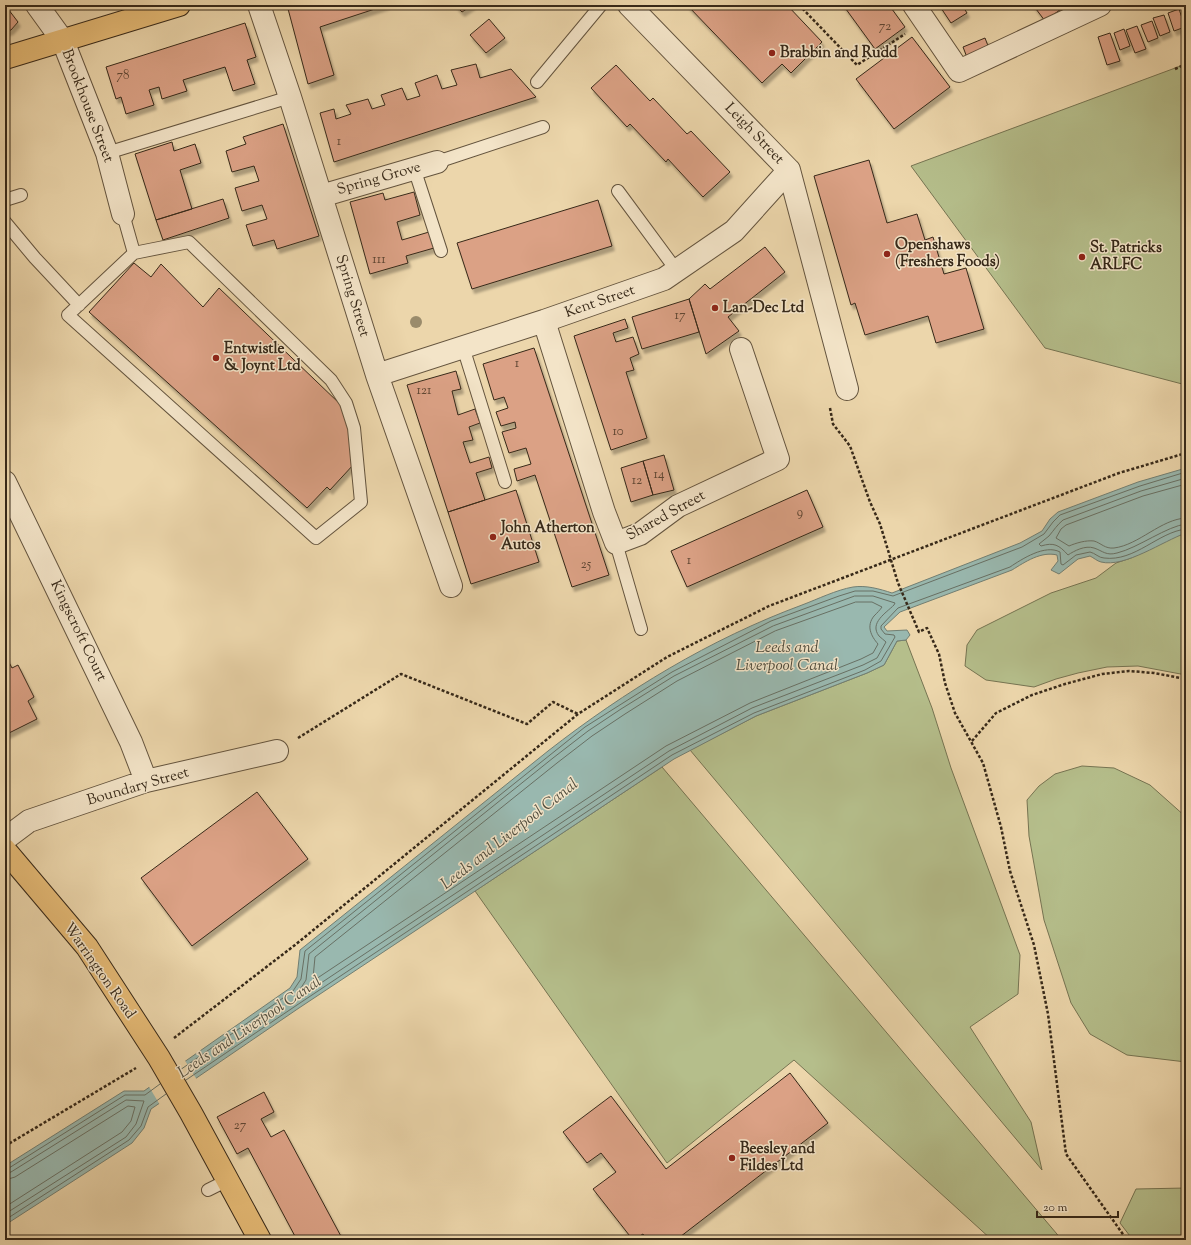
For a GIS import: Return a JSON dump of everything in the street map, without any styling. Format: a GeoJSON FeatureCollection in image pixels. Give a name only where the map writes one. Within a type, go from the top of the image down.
{"type":"FeatureCollection","features":[{"type":"Feature","properties":{"kind":"main road"},"geometry":{"type":"LineString","coordinates":[[5,58],[179,5]]}},
{"type":"Feature","properties":{"kind":"main road","name":"Warrington Road"},"geometry":{"type":"LineString","coordinates":[[8,859],[87,947],[157,1055],[228,1180]]}},
{"type":"Feature","properties":{"kind":"main road"},"geometry":{"type":"LineString","coordinates":[[228,1180],[260,1240]]}},
{"type":"Feature","properties":{"kind":"street","name":"Brookhouse Street"},"geometry":{"type":"LineString","coordinates":[[37,5],[63,41],[107,153],[123,214]]}},
{"type":"Feature","properties":{"kind":"street","name":"Spring Street"},"geometry":{"type":"LineString","coordinates":[[258,5],[290,97],[377,375],[451,586]]}},
{"type":"Feature","properties":{"kind":"street","name":"Leigh Street"},"geometry":{"type":"LineString","coordinates":[[629,5],[788,170],[847,389]]}},
{"type":"Feature","properties":{"kind":"street"},"geometry":{"type":"LineString","coordinates":[[919,13],[959,71],[1100,5]]}},
{"type":"Feature","properties":{"kind":"street","name":"Spring Grove"},"geometry":{"type":"LineString","coordinates":[[321,196],[437,162]]}},
{"type":"Feature","properties":{"kind":"street","name":"Kent Street"},"geometry":{"type":"LineString","coordinates":[[377,375],[544,321],[664,279],[734,231],[788,170]]}},
{"type":"Feature","properties":{"kind":"street","name":"Shared Street"},"geometry":{"type":"LineString","coordinates":[[544,321],[604,512],[616,542],[640,534],[678,506],[778,459],[741,349]]}},
{"type":"Feature","properties":{"kind":"street","name":"Kingscroft Court"},"geometry":{"type":"LineString","coordinates":[[5,482],[131,742],[146,781]]}},
{"type":"Feature","properties":{"kind":"street","name":"Boundary Street"},"geometry":{"type":"LineString","coordinates":[[5,839],[28,821],[146,781],[277,751]]}},
{"type":"Feature","properties":{"kind":"lane"},"geometry":{"type":"LineString","coordinates":[[538,82],[601,5]]}},
{"type":"Feature","properties":{"kind":"lane"},"geometry":{"type":"LineString","coordinates":[[107,153],[290,97]]}},
{"type":"Feature","properties":{"kind":"lane"},"geometry":{"type":"LineString","coordinates":[[437,162],[543,127]]}},
{"type":"Feature","properties":{"kind":"lane"},"geometry":{"type":"LineString","coordinates":[[414,168],[441,251]]}},
{"type":"Feature","properties":{"kind":"lane"},"geometry":{"type":"LineString","coordinates":[[618,191],[677,271]]}},
{"type":"Feature","properties":{"kind":"lane"},"geometry":{"type":"LineString","coordinates":[[5,200],[21,195]]}},
{"type":"Feature","properties":{"kind":"lane"},"geometry":{"type":"LineString","coordinates":[[123,214],[134,253]]}},
{"type":"Feature","properties":{"kind":"lane"},"geometry":{"type":"LineString","coordinates":[[5,222],[35,258],[78,305]]}},
{"type":"Feature","properties":{"kind":"lane"},"geometry":{"type":"LineString","coordinates":[[189,242],[331,380],[346,403],[354,428],[361,502],[316,538],[68,314],[134,253],[189,242]]}},
{"type":"Feature","properties":{"kind":"lane"},"geometry":{"type":"LineString","coordinates":[[463,347],[505,482]]}},
{"type":"Feature","properties":{"kind":"lane"},"geometry":{"type":"LineString","coordinates":[[616,542],[641,629]]}},
{"type":"Feature","properties":{"kind":"lane"},"geometry":{"type":"LineString","coordinates":[[208,1190],[228,1180]]}},
{"type":"Feature","properties":{"kind":"path"},"geometry":{"type":"LineString","coordinates":[[799,5],[857,65],[919,13]]}},
{"type":"Feature","properties":{"kind":"path"},"geometry":{"type":"LineString","coordinates":[[1175,69],[1186,64]]}},
{"type":"Feature","properties":{"kind":"path"},"geometry":{"type":"LineString","coordinates":[[847,389],[830,406],[833,424],[850,446],[870,502],[880,524],[890,560],[911,615],[919,632],[927,628],[939,654],[945,684],[954,713],[972,741],[983,763],[1001,827],[1010,871],[1034,945],[1048,1014],[1066,1154],[1127,1240]]}},
{"type":"Feature","properties":{"kind":"path"},"geometry":{"type":"LineString","coordinates":[[5,1146],[157,1055],[295,945],[578,714],[667,657],[769,606],[1119,473],[1186,453]]}},
{"type":"Feature","properties":{"kind":"path"},"geometry":{"type":"LineString","coordinates":[[972,741],[996,713],[1032,695],[1065,684],[1102,674],[1129,671],[1154,673],[1186,679]]}},
{"type":"Feature","properties":{"kind":"path"},"geometry":{"type":"LineString","coordinates":[[277,751],[401,674],[527,724],[553,702],[578,714]]}},
{"type":"Feature","properties":{"kind":"green space","name":"St. Patricks ARLFC"},"geometry":{"type":"Polygon","coordinates":[[[1186,64],[1186,385],[1045,348],[911,166],[1186,64]]]}},
{"type":"Feature","properties":{"kind":"green space"},"geometry":{"type":"Polygon","coordinates":[[[1186,533],[1186,675],[1138,666],[1107,667],[1056,679],[1034,687],[986,680],[965,666],[967,645],[977,630],[1051,593],[1096,578],[1116,563],[1131,558],[1174,537],[1186,533]]]}},
{"type":"Feature","properties":{"kind":"green space"},"geometry":{"type":"Polygon","coordinates":[[[906,640],[932,708],[951,768],[1020,955],[1018,994],[970,1027],[1031,1122],[1042,1170],[690,750],[756,716],[884,665],[897,641],[906,640]]]}},
{"type":"Feature","properties":{"kind":"green space"},"geometry":{"type":"Polygon","coordinates":[[[1082,766],[1114,768],[1150,785],[1186,817],[1186,1062],[1127,1055],[1090,1034],[1071,1003],[1044,920],[1029,836],[1027,800],[1039,786],[1055,774],[1082,766]]]}},
{"type":"Feature","properties":{"kind":"green space"},"geometry":{"type":"Polygon","coordinates":[[[662,767],[1062,1240],[992,1240],[794,1060],[667,1163],[475,891],[662,767]]]}},
{"type":"Feature","properties":{"kind":"green space"},"geometry":{"type":"Polygon","coordinates":[[[1186,1188],[1186,1240],[1133,1240],[1120,1223],[1136,1189],[1186,1188]]]}},
{"type":"Feature","properties":{"kind":"water","name":"Leeds and Liverpool Canal"},"geometry":{"type":"Polygon","coordinates":[[[1186,468],[1186,533],[1144,553],[1121,561],[1111,563],[1101,562],[1090,556],[1078,559],[1059,574],[1051,570],[1058,561],[1057,555],[1051,554],[1039,556],[1012,570],[900,612],[884,627],[887,631],[907,630],[910,635],[906,640],[897,641],[884,665],[756,716],[674,759],[299,1008],[151,1109],[144,1128],[132,1143],[5,1225],[5,1166],[124,1091],[144,1091],[290,988],[297,977],[300,950],[548,751],[638,687],[669,668],[734,634],[834,592],[853,587],[868,587],[892,593],[1020,543],[1042,531],[1050,519],[1058,512],[1138,482],[1186,468]]]}},
{"type":"Feature","properties":{"kind":"pier"},"geometry":{"type":"Polygon","coordinates":[[[184,1059],[197,1080],[160,1105],[148,1085],[184,1059]]]}},
{"type":"Feature","properties":{"kind":"building"},"geometry":{"type":"Polygon","coordinates":[[[5,5],[18,22],[11,30],[5,32],[5,5]]]}},
{"type":"Feature","properties":{"kind":"building"},"geometry":{"type":"Polygon","coordinates":[[[287,5],[387,5],[320,27],[334,75],[308,84],[287,5]]]}},
{"type":"Feature","properties":{"kind":"building"},"geometry":{"type":"Polygon","coordinates":[[[455,5],[473,5],[462,12],[455,5]]]}},
{"type":"Feature","properties":{"kind":"building","name":"Brabbin and Rudd"},"geometry":{"type":"Polygon","coordinates":[[[687,5],[787,5],[822,42],[791,73],[782,64],[762,83],[687,5]]]}},
{"type":"Feature","properties":{"kind":"building"},"geometry":{"type":"Polygon","coordinates":[[[843,5],[889,5],[905,27],[875,49],[843,5]]]}},
{"type":"Feature","properties":{"kind":"building"},"geometry":{"type":"Polygon","coordinates":[[[939,5],[962,5],[967,13],[951,23],[939,5]]]}},
{"type":"Feature","properties":{"kind":"building"},"geometry":{"type":"Polygon","coordinates":[[[1033,5],[1058,5],[1061,9],[1045,21],[1033,5]]]}},
{"type":"Feature","properties":{"kind":"building"},"geometry":{"type":"Polygon","coordinates":[[[1179,9],[1185,27],[1174,31],[1168,13],[1179,9]]]}},
{"type":"Feature","properties":{"kind":"building"},"geometry":{"type":"Polygon","coordinates":[[[1164,15],[1170,32],[1160,36],[1153,18],[1164,15]]]}},
{"type":"Feature","properties":{"kind":"building"},"geometry":{"type":"Polygon","coordinates":[[[489,19],[505,38],[486,53],[470,35],[489,19]]]}},
{"type":"Feature","properties":{"kind":"building"},"geometry":{"type":"Polygon","coordinates":[[[1152,21],[1158,38],[1148,42],[1141,25],[1152,21]]]}},
{"type":"Feature","properties":{"kind":"building"},"geometry":{"type":"Polygon","coordinates":[[[245,23],[256,57],[247,60],[255,84],[233,91],[225,67],[183,80],[187,91],[162,99],[159,87],[149,90],[154,105],[126,114],[121,97],[116,99],[106,67],[245,23]]]}},
{"type":"Feature","properties":{"kind":"building"},"geometry":{"type":"Polygon","coordinates":[[[1137,26],[1146,49],[1135,53],[1126,30],[1137,26]]]}},
{"type":"Feature","properties":{"kind":"building"},"geometry":{"type":"Polygon","coordinates":[[[1124,29],[1130,46],[1120,50],[1114,33],[1124,29]]]}},
{"type":"Feature","properties":{"kind":"building"},"geometry":{"type":"Polygon","coordinates":[[[1110,33],[1120,61],[1107,65],[1098,37],[1110,33]]]}},
{"type":"Feature","properties":{"kind":"building"},"geometry":{"type":"Polygon","coordinates":[[[912,37],[950,87],[894,129],[856,79],[912,37]]]}},
{"type":"Feature","properties":{"kind":"building"},"geometry":{"type":"Polygon","coordinates":[[[985,38],[990,51],[968,60],[963,47],[985,38]]]}},
{"type":"Feature","properties":{"kind":"building"},"geometry":{"type":"Polygon","coordinates":[[[476,64],[480,78],[511,69],[536,97],[334,162],[320,113],[334,109],[336,119],[351,114],[346,105],[368,99],[372,109],[385,105],[381,95],[402,88],[407,100],[420,96],[415,83],[437,75],[442,89],[457,85],[451,70],[476,64]]]}},
{"type":"Feature","properties":{"kind":"building"},"geometry":{"type":"Polygon","coordinates":[[[616,65],[650,101],[653,98],[687,134],[691,131],[730,172],[703,197],[668,159],[666,162],[630,124],[627,127],[591,88],[616,65]]]}},
{"type":"Feature","properties":{"kind":"building"},"geometry":{"type":"Polygon","coordinates":[[[283,124],[319,236],[277,249],[274,240],[253,246],[246,225],[267,219],[262,205],[242,211],[235,188],[259,181],[254,166],[232,172],[226,151],[246,144],[243,137],[283,124]]]}},
{"type":"Feature","properties":{"kind":"building"},"geometry":{"type":"Polygon","coordinates":[[[172,142],[174,151],[195,144],[201,163],[180,170],[192,209],[156,220],[135,154],[172,142]]]}},
{"type":"Feature","properties":{"kind":"building","name":"Openshaws (Freshers Foods)"},"geometry":{"type":"Polygon","coordinates":[[[869,160],[887,223],[917,214],[925,240],[933,237],[944,274],[966,268],[984,329],[936,343],[928,316],[865,335],[855,303],[851,305],[814,176],[869,160]]]}},
{"type":"Feature","properties":{"kind":"building"},"geometry":{"type":"Polygon","coordinates":[[[414,192],[420,215],[397,222],[402,240],[429,232],[434,248],[406,256],[408,263],[370,274],[350,202],[383,193],[385,200],[414,192]]]}},
{"type":"Feature","properties":{"kind":"building"},"geometry":{"type":"Polygon","coordinates":[[[223,199],[229,218],[163,240],[156,220],[223,199]]]}},
{"type":"Feature","properties":{"kind":"building"},"geometry":{"type":"Polygon","coordinates":[[[598,200],[612,246],[472,289],[457,243],[598,200]]]}},
{"type":"Feature","properties":{"kind":"building","name":"Lan-Dec Ltd"},"geometry":{"type":"Polygon","coordinates":[[[765,247],[785,272],[728,317],[739,331],[706,354],[689,299],[705,284],[710,289],[765,247]]]}},
{"type":"Feature","properties":{"kind":"building","name":"Entwistle & Joynt Ltd"},"geometry":{"type":"Polygon","coordinates":[[[134,263],[151,277],[161,264],[203,307],[219,288],[340,404],[349,423],[354,464],[330,490],[327,487],[307,508],[89,312],[134,263]]]}},
{"type":"Feature","properties":{"kind":"building"},"geometry":{"type":"Polygon","coordinates":[[[689,299],[699,332],[642,349],[632,317],[689,299]]]}},
{"type":"Feature","properties":{"kind":"building"},"geometry":{"type":"Polygon","coordinates":[[[625,319],[628,328],[613,333],[616,342],[633,337],[639,354],[630,358],[634,370],[626,372],[647,438],[611,450],[574,336],[625,319]]]}},
{"type":"Feature","properties":{"kind":"building"},"geometry":{"type":"Polygon","coordinates":[[[534,348],[609,575],[572,587],[535,475],[517,481],[514,469],[531,464],[526,448],[509,453],[502,432],[516,428],[515,422],[501,426],[496,412],[508,408],[504,397],[494,400],[483,364],[534,348]]]}},
{"type":"Feature","properties":{"kind":"building"},"geometry":{"type":"Polygon","coordinates":[[[456,371],[461,389],[452,391],[458,415],[475,409],[480,423],[469,427],[473,440],[463,442],[470,463],[489,457],[492,468],[476,473],[485,500],[448,512],[407,385],[456,371]]]}},
{"type":"Feature","properties":{"kind":"building"},"geometry":{"type":"Polygon","coordinates":[[[664,455],[674,490],[653,495],[643,461],[664,455]]]}},
{"type":"Feature","properties":{"kind":"building"},"geometry":{"type":"Polygon","coordinates":[[[643,461],[653,495],[631,502],[621,468],[643,461]]]}},
{"type":"Feature","properties":{"kind":"building","name":"John Atherton Autos"},"geometry":{"type":"Polygon","coordinates":[[[516,490],[539,562],[471,584],[448,512],[516,490]]]}},
{"type":"Feature","properties":{"kind":"building"},"geometry":{"type":"Polygon","coordinates":[[[807,490],[823,527],[687,587],[671,551],[807,490]]]}},
{"type":"Feature","properties":{"kind":"building"},"geometry":{"type":"Polygon","coordinates":[[[5,655],[12,668],[18,665],[34,697],[28,701],[37,719],[5,735],[5,655]]]}},
{"type":"Feature","properties":{"kind":"building"},"geometry":{"type":"Polygon","coordinates":[[[257,792],[308,859],[192,946],[141,878],[257,792]]]}},
{"type":"Feature","properties":{"kind":"building","name":"Beesley and Fildes Ltd"},"geometry":{"type":"Polygon","coordinates":[[[790,1073],[828,1123],[676,1240],[647,1240],[643,1234],[633,1240],[593,1189],[616,1172],[601,1153],[587,1163],[563,1132],[611,1096],[666,1169],[790,1073]]]}},
{"type":"Feature","properties":{"kind":"building"},"geometry":{"type":"Polygon","coordinates":[[[264,1092],[274,1112],[261,1119],[271,1137],[284,1130],[343,1240],[297,1240],[248,1148],[237,1154],[217,1117],[264,1092]]]}},
{"type":"Feature","properties":{"kind":"place","name":"Brabbin and Rudd"},"geometry":{"type":"Point","coordinates":[772,53]}},
{"type":"Feature","properties":{"kind":"place","name":"Openshaws (Freshers Foods)"},"geometry":{"type":"Point","coordinates":[887,254]}},
{"type":"Feature","properties":{"kind":"place","name":"St. Patricks ARLFC"},"geometry":{"type":"Point","coordinates":[1082,257]}},
{"type":"Feature","properties":{"kind":"place","name":"Lan-Dec Ltd"},"geometry":{"type":"Point","coordinates":[715,308]}},
{"type":"Feature","properties":{"kind":"place","name":"Entwistle & Joynt Ltd"},"geometry":{"type":"Point","coordinates":[216,358]}},
{"type":"Feature","properties":{"kind":"place","name":"John Atherton Autos"},"geometry":{"type":"Point","coordinates":[493,537]}},
{"type":"Feature","properties":{"kind":"place","name":"Beesley and Fildes Ltd"},"geometry":{"type":"Point","coordinates":[732,1158]}}]}
